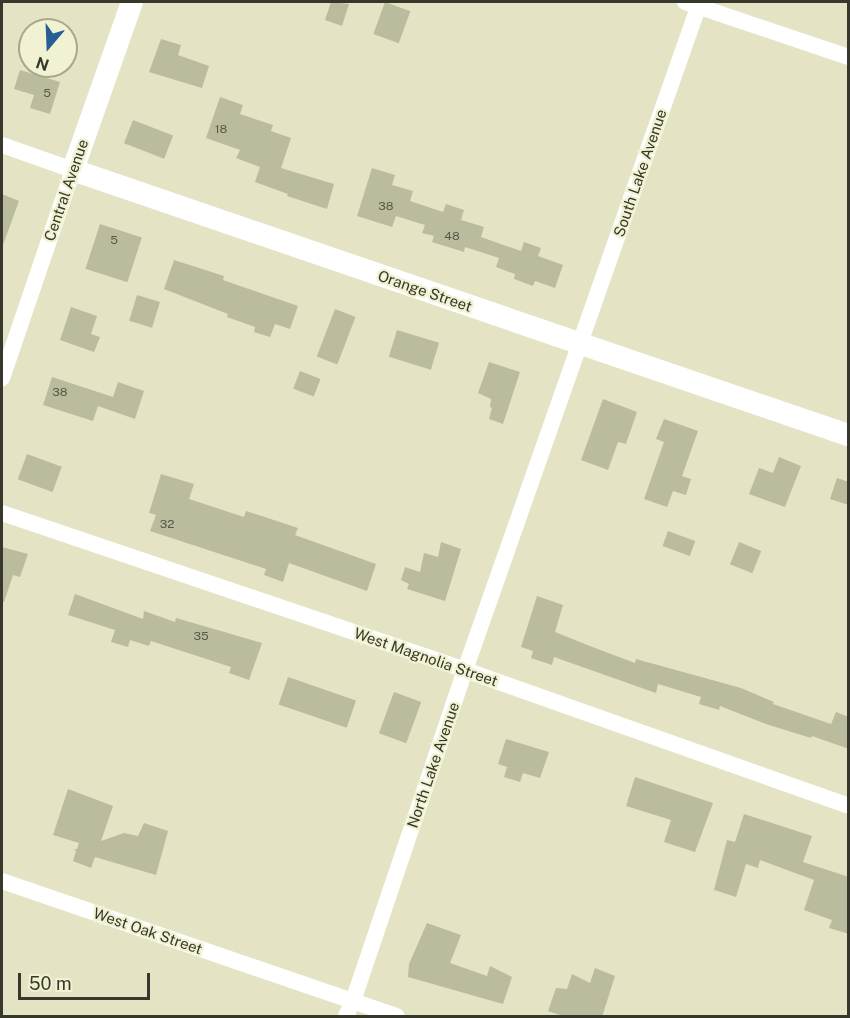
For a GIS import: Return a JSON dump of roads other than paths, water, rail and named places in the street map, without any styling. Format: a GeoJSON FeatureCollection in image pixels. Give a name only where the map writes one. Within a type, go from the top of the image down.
{"type":"FeatureCollection","features":[{"type":"Feature","properties":{"kind":"street","name":"Central Avenue"},"geometry":{"type":"LineString","coordinates":[[2,378],[132,2]]}},
{"type":"Feature","properties":{"kind":"street"},"geometry":{"type":"LineString","coordinates":[[694,3],[849,57]]}},
{"type":"Feature","properties":{"kind":"street","name":"South Lake Avenue"},"geometry":{"type":"LineString","coordinates":[[581,344],[694,3]]}},
{"type":"Feature","properties":{"kind":"street","name":"Orange Street"},"geometry":{"type":"LineString","coordinates":[[2,145],[849,435]]}},
{"type":"Feature","properties":{"kind":"street","name":"North Lake Avenue"},"geometry":{"type":"LineString","coordinates":[[346,1017],[465,670],[581,344]]}},
{"type":"Feature","properties":{"kind":"street","name":"West Magnolia Street"},"geometry":{"type":"LineString","coordinates":[[2,513],[465,670],[849,806]]}},
{"type":"Feature","properties":{"kind":"street","name":"West Oak Street"},"geometry":{"type":"LineString","coordinates":[[2,881],[397,1017]]}}]}
